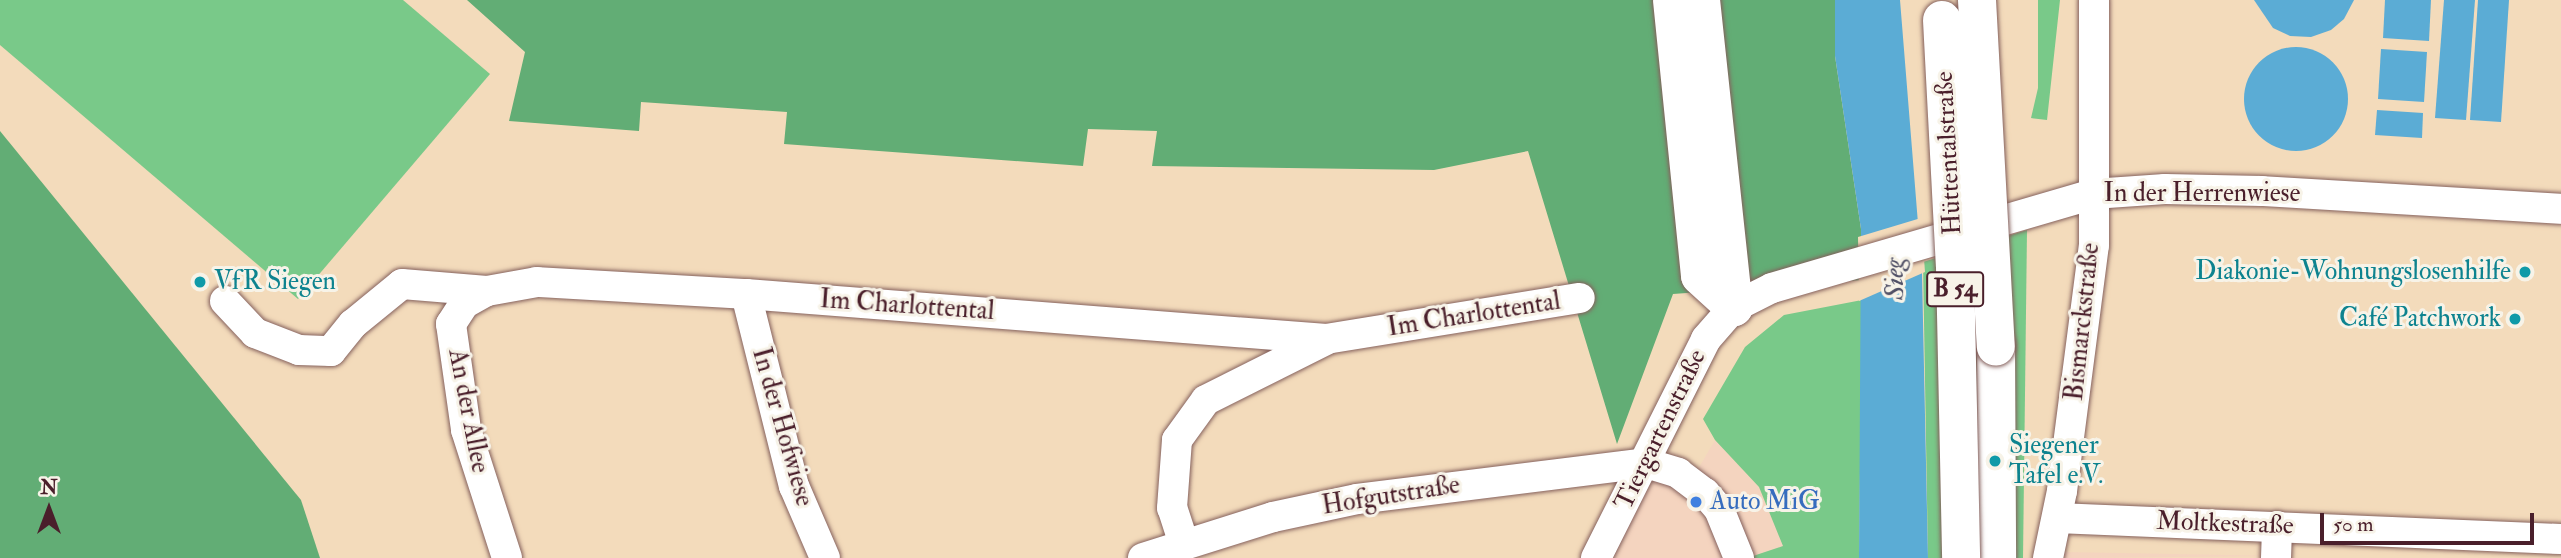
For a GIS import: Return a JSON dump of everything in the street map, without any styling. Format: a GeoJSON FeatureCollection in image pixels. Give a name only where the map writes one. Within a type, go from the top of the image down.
{"type":"FeatureCollection","features":[{"type":"Feature","properties":{"kind":"highway"},"geometry":{"type":"LineString","coordinates":[[1672,0],[1700,276],[1734,307]]}},
{"type":"Feature","properties":{"kind":"highway"},"geometry":{"type":"LineString","coordinates":[[1701,0],[1734,307]]}},
{"type":"Feature","properties":{"kind":"highway","name":"Hüttentalstraße"},"geometry":{"type":"LineString","coordinates":[[1977,0],[1993,258],[1997,558]]}},
{"type":"Feature","properties":{"kind":"highway","name":"Hüttentalstraße"},"geometry":{"type":"LineString","coordinates":[[1939,7],[1955,266],[1961,558]]}},
{"type":"Feature","properties":{"kind":"street","name":"Bismarckstraße"},"geometry":{"type":"LineString","coordinates":[[2048,558],[2057,518],[2094,246],[2094,0]]}},
{"type":"Feature","properties":{"kind":"street","name":"In der Herrenwiese"},"geometry":{"type":"LineString","coordinates":[[1734,307],[1756,294],[1810,277],[2007,217],[2093,194],[2165,189],[2262,191],[2561,209]]}},
{"type":"Feature","properties":{"kind":"street","name":"Im Charlottental"},"geometry":{"type":"LineString","coordinates":[[487,291],[537,282],[746,294],[1326,340],[1580,298]]}},
{"type":"Feature","properties":{"kind":"street"},"geometry":{"type":"LineString","coordinates":[[225,301],[255,333],[299,350],[331,351],[353,324],[402,284],[487,291]]}},
{"type":"Feature","properties":{"kind":"street","name":"An der Allee"},"geometry":{"type":"LineString","coordinates":[[487,291],[464,304],[451,324],[466,430],[507,558]]}},
{"type":"Feature","properties":{"kind":"street","name":"In der Hofwiese"},"geometry":{"type":"LineString","coordinates":[[746,294],[794,486],[825,558]]}},
{"type":"Feature","properties":{"kind":"street","name":"Tiergartenstraße"},"geometry":{"type":"LineString","coordinates":[[1596,558],[1646,463],[1686,373],[1706,340],[1734,307]]}},
{"type":"Feature","properties":{"kind":"street","name":"Im Charlottental"},"geometry":{"type":"LineString","coordinates":[[1184,544],[1172,508],[1177,440],[1206,400],[1326,340]]}},
{"type":"Feature","properties":{"kind":"street"},"geometry":{"type":"LineString","coordinates":[[1646,463],[1678,473],[1705,493],[1719,509],[1740,558]]}},
{"type":"Feature","properties":{"kind":"street","name":"Hofgutstraße"},"geometry":{"type":"LineString","coordinates":[[1143,558],[1184,544],[1357,499],[1646,463]]}},
{"type":"Feature","properties":{"kind":"street","name":"Moltkestraße"},"geometry":{"type":"LineString","coordinates":[[2057,518],[2561,539]]}},
{"type":"Feature","properties":{"kind":"street"},"geometry":{"type":"LineString","coordinates":[[2277,526],[2277,558]]}},
{"type":"Feature","properties":{"kind":"shaded area","name":"Auto MiG"},"geometry":{"type":"Polygon","coordinates":[[[1715,440],[1759,487],[1784,547],[1747,558],[1596,558],[1646,463],[1691,481],[1715,440]]]}},
{"type":"Feature","properties":{"kind":"shaded area"},"geometry":{"type":"Polygon","coordinates":[[[2064,552],[2282,556],[2064,558],[2064,552]]]}},
{"type":"Feature","properties":{"kind":"green space"},"geometry":{"type":"Polygon","coordinates":[[[0,0],[403,0],[490,74],[298,299],[0,45],[0,0]]]}},
{"type":"Feature","properties":{"kind":"green space"},"geometry":{"type":"Polygon","coordinates":[[[467,0],[1835,0],[1835,56],[1861,229],[1862,280],[1673,294],[1617,444],[1528,151],[1434,170],[1152,166],[1157,131],[1088,129],[1083,166],[784,144],[787,112],[641,102],[639,131],[509,121],[525,52],[467,0]]]}},
{"type":"Feature","properties":{"kind":"green space"},"geometry":{"type":"Polygon","coordinates":[[[2038,0],[2060,0],[2047,120],[2031,118],[2038,88],[2038,0]]]}},
{"type":"Feature","properties":{"kind":"green space"},"geometry":{"type":"Polygon","coordinates":[[[0,131],[301,500],[320,558],[0,558],[0,131]]]}},
{"type":"Feature","properties":{"kind":"green space"},"geometry":{"type":"Polygon","coordinates":[[[2027,230],[2023,558],[1928,558],[1923,262],[2027,230]]]}},
{"type":"Feature","properties":{"kind":"green space"},"geometry":{"type":"Polygon","coordinates":[[[1862,300],[1859,558],[1747,558],[1783,546],[1759,487],[1715,440],[1703,419],[1745,347],[1784,315],[1862,300]]]}},
{"type":"Feature","properties":{"kind":"water","name":"Sieg"},"geometry":{"type":"Polygon","coordinates":[[[1835,0],[1900,0],[1922,273],[1928,558],[1859,558],[1861,229],[1835,56],[1835,0]]]}},
{"type":"Feature","properties":{"kind":"water"},"geometry":{"type":"Polygon","coordinates":[[[2254,0],[2354,0],[2344,19],[2331,30],[2311,37],[2290,36],[2273,28],[2254,0]]]}},
{"type":"Feature","properties":{"kind":"water"},"geometry":{"type":"Polygon","coordinates":[[[2385,0],[2431,0],[2429,41],[2383,38],[2385,0]]]}},
{"type":"Feature","properties":{"kind":"water"},"geometry":{"type":"Polygon","coordinates":[[[2444,0],[2475,0],[2466,120],[2435,118],[2444,0]]]}},
{"type":"Feature","properties":{"kind":"water"},"geometry":{"type":"Polygon","coordinates":[[[2478,0],[2509,0],[2501,122],[2470,120],[2478,0]]]}},
{"type":"Feature","properties":{"kind":"water"},"geometry":{"type":"Polygon","coordinates":[[[2296,47],[2316,51],[2333,62],[2344,79],[2348,99],[2344,119],[2333,136],[2316,147],[2296,151],[2276,147],[2259,136],[2248,119],[2244,99],[2248,79],[2259,62],[2276,51],[2296,47]]]}},
{"type":"Feature","properties":{"kind":"water"},"geometry":{"type":"Polygon","coordinates":[[[2381,49],[2427,52],[2424,102],[2378,99],[2381,49]]]}},
{"type":"Feature","properties":{"kind":"water"},"geometry":{"type":"Polygon","coordinates":[[[2377,110],[2423,113],[2422,138],[2375,135],[2377,110]]]}},
{"type":"Feature","properties":{"kind":"pier"},"geometry":{"type":"Polygon","coordinates":[[[1921,218],[1925,272],[1859,301],[1858,237],[1921,218]]]}},
{"type":"Feature","properties":{"kind":"place","name":"Diakonie-Wohnungslosenhilfe"},"geometry":{"type":"Point","coordinates":[2525,272]}},
{"type":"Feature","properties":{"kind":"place","name":"VfR Siegen"},"geometry":{"type":"Point","coordinates":[200,282]}},
{"type":"Feature","properties":{"kind":"place","name":"Café Patchwork"},"geometry":{"type":"Point","coordinates":[2515,319]}},
{"type":"Feature","properties":{"kind":"place","name":"Siegener Tafel e.V."},"geometry":{"type":"Point","coordinates":[1995,461]}},
{"type":"Feature","properties":{"kind":"place","name":"Auto MiG"},"geometry":{"type":"Point","coordinates":[1696,502]}}]}
